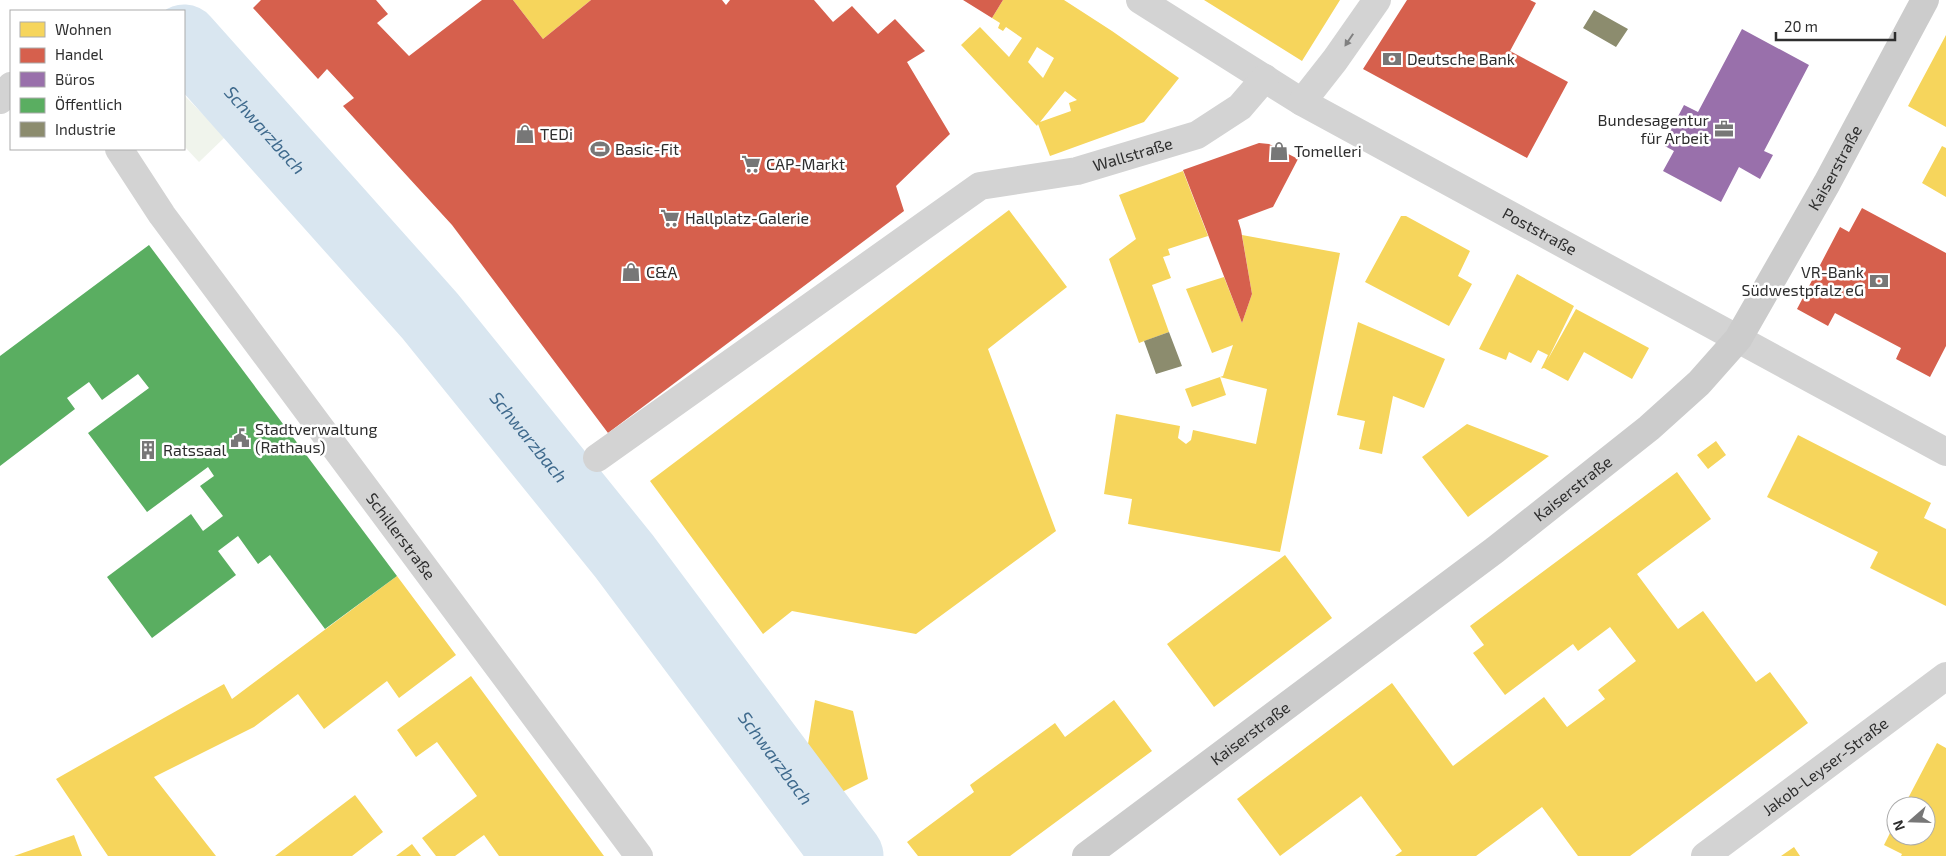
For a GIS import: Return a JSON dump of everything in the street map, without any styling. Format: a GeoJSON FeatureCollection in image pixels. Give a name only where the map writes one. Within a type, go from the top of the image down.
{"type":"FeatureCollection","features":[{"type":"Feature","properties":{"kind":"street","name":"Poststraße"},"geometry":{"type":"LineString","coordinates":[[1140,0],[1302,102],[1946,452]]}},
{"type":"Feature","properties":{"kind":"street"},"geometry":{"type":"LineString","coordinates":[[1302,102],[1335,60],[1377,0]]}},
{"type":"Feature","properties":{"kind":"street","name":"Kaiserstraße"},"geometry":{"type":"LineString","coordinates":[[1086,856],[1494,550],[1618,452],[1699,383],[1738,339],[1827,183],[1925,0]]}},
{"type":"Feature","properties":{"kind":"street","name":"Wallstraße"},"geometry":{"type":"LineString","coordinates":[[597,458],[980,186],[1077,171],[1196,135],[1240,107],[1264,78]]}},
{"type":"Feature","properties":{"kind":"street"},"geometry":{"type":"LineString","coordinates":[[0,100],[10,87]]}},
{"type":"Feature","properties":{"kind":"street","name":"Schillerstraße"},"geometry":{"type":"LineString","coordinates":[[120,150],[162,215],[639,856]]}},
{"type":"Feature","properties":{"kind":"street","name":"Jakob-Leyser-Straße"},"geometry":{"type":"LineString","coordinates":[[1705,856],[1946,676]]}},
{"type":"Feature","properties":{"kind":"shaded area"},"geometry":{"type":"Polygon","coordinates":[[[185,96],[225,137],[199,162],[185,147],[185,96]]]}},
{"type":"Feature","properties":{"kind":"building: Wohnen"},"geometry":{"type":"Polygon","coordinates":[[[513,0],[591,0],[543,39],[513,0]]]}},
{"type":"Feature","properties":{"kind":"building: Wohnen"},"geometry":{"type":"Polygon","coordinates":[[[1003,0],[1064,0],[1179,78],[1144,122],[1050,156],[1038,124],[1037,126],[961,45],[980,27],[1009,57],[1022,38],[1006,27],[1003,31],[998,28],[1000,23],[992,18],[1003,0]],[[1037,47],[1028,62],[1043,78],[1054,58],[1037,47]],[[1065,91],[1040,122],[1071,111],[1069,103],[1077,100],[1065,91]]]}},
{"type":"Feature","properties":{"kind":"building: Wohnen"},"geometry":{"type":"Polygon","coordinates":[[[1204,0],[1340,0],[1302,61],[1204,0]]]}},
{"type":"Feature","properties":{"kind":"building: Wohnen"},"geometry":{"type":"Polygon","coordinates":[[[1946,35],[1946,127],[1908,106],[1946,35]]]}},
{"type":"Feature","properties":{"kind":"building: Wohnen"},"geometry":{"type":"Polygon","coordinates":[[[1942,146],[1946,148],[1946,197],[1922,183],[1942,146]]]}},
{"type":"Feature","properties":{"kind":"building: Wohnen"},"geometry":{"type":"Polygon","coordinates":[[[1183,171],[1208,236],[1168,249],[1170,255],[1163,257],[1171,278],[1152,285],[1169,332],[1139,343],[1109,259],[1136,239],[1119,195],[1183,171]]]}},
{"type":"Feature","properties":{"kind":"building: Wohnen"},"geometry":{"type":"Polygon","coordinates":[[[1009,210],[1067,287],[988,349],[1056,531],[916,634],[792,611],[763,634],[650,481],[1009,210]]]}},
{"type":"Feature","properties":{"kind":"building: Wohnen"},"geometry":{"type":"Polygon","coordinates":[[[1401,216],[1406,216],[1470,251],[1458,276],[1472,284],[1449,326],[1365,282],[1401,216]]]}},
{"type":"Feature","properties":{"kind":"building: Wohnen"},"geometry":{"type":"Polygon","coordinates":[[[1242,235],[1340,253],[1280,552],[1128,524],[1132,499],[1104,494],[1116,414],[1180,426],[1178,438],[1186,444],[1191,440],[1193,430],[1256,444],[1267,389],[1220,377],[1223,376],[1233,345],[1212,353],[1186,289],[1224,277],[1242,323],[1252,294],[1242,235]]]}},
{"type":"Feature","properties":{"kind":"building: Wohnen"},"geometry":{"type":"Polygon","coordinates":[[[1517,274],[1574,306],[1547,361],[1576,309],[1649,348],[1632,379],[1584,352],[1568,381],[1544,368],[1541,369],[1548,355],[1538,350],[1531,363],[1509,352],[1506,360],[1479,349],[1517,274]]]}},
{"type":"Feature","properties":{"kind":"building: Wohnen"},"geometry":{"type":"Polygon","coordinates":[[[1358,322],[1445,359],[1424,408],[1393,396],[1382,454],[1359,449],[1365,421],[1337,415],[1358,322]]]}},
{"type":"Feature","properties":{"kind":"building: Wohnen"},"geometry":{"type":"Polygon","coordinates":[[[1220,377],[1226,395],[1192,407],[1185,389],[1220,377]]]}},
{"type":"Feature","properties":{"kind":"building: Wohnen"},"geometry":{"type":"Polygon","coordinates":[[[1467,424],[1549,456],[1468,517],[1422,457],[1467,424]]]}},
{"type":"Feature","properties":{"kind":"building: Wohnen"},"geometry":{"type":"Polygon","coordinates":[[[1798,435],[1931,503],[1924,518],[1946,529],[1946,606],[1870,568],[1878,552],[1767,497],[1798,435]]]}},
{"type":"Feature","properties":{"kind":"building: Wohnen"},"geometry":{"type":"Polygon","coordinates":[[[1716,441],[1726,455],[1708,469],[1697,455],[1716,441]]]}},
{"type":"Feature","properties":{"kind":"building: Wohnen"},"geometry":{"type":"Polygon","coordinates":[[[1677,472],[1711,519],[1637,574],[1678,629],[1703,611],[1756,682],[1770,672],[1808,723],[1630,856],[1578,856],[1542,807],[1476,856],[1395,856],[1402,851],[1361,796],[1280,856],[1237,799],[1392,683],[1453,766],[1544,697],[1567,727],[1605,699],[1598,690],[1636,661],[1610,627],[1578,651],[1573,644],[1505,695],[1473,653],[1484,645],[1470,626],[1677,472]]]}},
{"type":"Feature","properties":{"kind":"building: Wohnen"},"geometry":{"type":"Polygon","coordinates":[[[1285,555],[1332,618],[1214,707],[1167,644],[1285,555]]]}},
{"type":"Feature","properties":{"kind":"building: Wohnen"},"geometry":{"type":"Polygon","coordinates":[[[397,576],[456,655],[399,698],[387,681],[324,729],[298,694],[254,727],[154,777],[216,856],[108,856],[56,779],[224,684],[232,699],[397,576]]]}},
{"type":"Feature","properties":{"kind":"building: Wohnen"},"geometry":{"type":"Polygon","coordinates":[[[471,676],[604,856],[499,856],[484,835],[455,856],[436,856],[422,838],[477,796],[437,742],[416,757],[397,730],[471,676]]]}},
{"type":"Feature","properties":{"kind":"building: Wohnen"},"geometry":{"type":"Polygon","coordinates":[[[815,700],[853,711],[868,779],[840,793],[808,744],[815,700]]]}},
{"type":"Feature","properties":{"kind":"building: Wohnen"},"geometry":{"type":"Polygon","coordinates":[[[1114,700],[1152,751],[1010,856],[918,856],[907,842],[974,792],[970,785],[1055,723],[1065,737],[1114,700]]]}},
{"type":"Feature","properties":{"kind":"building: Wohnen"},"geometry":{"type":"Polygon","coordinates":[[[1937,743],[1946,748],[1946,856],[1901,856],[1902,854],[1886,846],[1936,846],[1936,796],[1909,796],[1937,743]]]}},
{"type":"Feature","properties":{"kind":"building: Wohnen"},"geometry":{"type":"Polygon","coordinates":[[[355,795],[383,832],[352,856],[275,856],[355,795]]]}},
{"type":"Feature","properties":{"kind":"building: Wohnen"},"geometry":{"type":"Polygon","coordinates":[[[74,835],[82,856],[14,856],[74,835]]]}},
{"type":"Feature","properties":{"kind":"building: Wohnen"},"geometry":{"type":"Polygon","coordinates":[[[412,844],[421,856],[396,856],[412,844]]]}},
{"type":"Feature","properties":{"kind":"building: Wohnen"},"geometry":{"type":"Polygon","coordinates":[[[1794,847],[1800,856],[1781,856],[1794,847]]]}},
{"type":"Feature","properties":{"kind":"building: Handel","name":"Hallplatz-Galerie"},"geometry":{"type":"Polygon","coordinates":[[[261,0],[376,0],[388,14],[377,23],[409,56],[482,0],[513,0],[543,39],[591,0],[722,0],[726,5],[730,0],[814,0],[833,22],[852,6],[878,34],[895,19],[925,51],[907,62],[950,134],[896,186],[904,211],[608,433],[452,225],[343,106],[354,98],[327,69],[318,79],[253,8],[261,0]]]}},
{"type":"Feature","properties":{"kind":"building: Handel"},"geometry":{"type":"Polygon","coordinates":[[[963,0],[1003,0],[992,18],[963,0]]]}},
{"type":"Feature","properties":{"kind":"building: Handel"},"geometry":{"type":"Polygon","coordinates":[[[1407,0],[1530,0],[1536,3],[1510,51],[1568,82],[1527,158],[1363,69],[1407,0]]]}},
{"type":"Feature","properties":{"kind":"building: Handel"},"geometry":{"type":"Polygon","coordinates":[[[1259,143],[1269,144],[1298,159],[1273,207],[1238,220],[1252,294],[1242,323],[1183,170],[1259,143]]]}},
{"type":"Feature","properties":{"kind":"building: Handel","name":"VR-Bank Südwestpfalz eG"},"geometry":{"type":"Polygon","coordinates":[[[1862,208],[1946,253],[1946,346],[1930,377],[1896,359],[1901,348],[1835,313],[1828,326],[1797,309],[1840,227],[1849,232],[1862,208]]]}},
{"type":"Feature","properties":{"kind":"building: Büros","name":"Bundesagentur für Arbeit"},"geometry":{"type":"Polygon","coordinates":[[[1742,29],[1809,65],[1764,151],[1773,155],[1760,179],[1739,167],[1721,202],[1663,171],[1674,151],[1663,145],[1684,105],[1698,112],[1742,29]]]}},
{"type":"Feature","properties":{"kind":"building: Öffentlich","name":"Stadtverwaltung (Rathaus)"},"geometry":{"type":"Polygon","coordinates":[[[149,245],[397,576],[325,629],[270,555],[258,564],[238,536],[218,551],[236,575],[152,638],[107,577],[191,514],[203,531],[223,516],[200,486],[214,476],[208,467],[147,512],[88,433],[149,388],[138,374],[102,400],[89,382],[67,398],[75,409],[0,466],[0,356],[149,245]]]}},
{"type":"Feature","properties":{"kind":"building: Industrie"},"geometry":{"type":"Polygon","coordinates":[[[1594,10],[1628,29],[1616,47],[1583,28],[1594,10]]]}},
{"type":"Feature","properties":{"kind":"building: Industrie"},"geometry":{"type":"Polygon","coordinates":[[[1169,332],[1182,366],[1156,374],[1144,341],[1169,332]]]}},
{"type":"Feature","properties":{"kind":"waterway","name":"Schwarzbach"},"geometry":{"type":"LineString","coordinates":[[185,41],[430,316],[624,556],[848,856]]}},
{"type":"Feature","properties":{"kind":"place","name":"Deutsche Bank"},"geometry":{"type":"Point","coordinates":[1392,59]}},
{"type":"Feature","properties":{"kind":"place","name":"Bundesagentur für Arbeit"},"geometry":{"type":"Point","coordinates":[1724,129]}},
{"type":"Feature","properties":{"kind":"place","name":"TEDi"},"geometry":{"type":"Point","coordinates":[525,134]}},
{"type":"Feature","properties":{"kind":"place","name":"Basic-Fit"},"geometry":{"type":"Point","coordinates":[600,149]}},
{"type":"Feature","properties":{"kind":"place","name":"Tomelleri"},"geometry":{"type":"Point","coordinates":[1279,151]}},
{"type":"Feature","properties":{"kind":"place","name":"CAP-Markt"},"geometry":{"type":"Point","coordinates":[751,164]}},
{"type":"Feature","properties":{"kind":"place","name":"Hallplatz-Galerie"},"geometry":{"type":"Point","coordinates":[670,218]}},
{"type":"Feature","properties":{"kind":"place","name":"C&A"},"geometry":{"type":"Point","coordinates":[631,272]}},
{"type":"Feature","properties":{"kind":"place","name":"VR-Bank Südwestpfalz eG"},"geometry":{"type":"Point","coordinates":[1879,281]}},
{"type":"Feature","properties":{"kind":"place","name":"Stadtverwaltung (Rathaus)"},"geometry":{"type":"Point","coordinates":[240,438]}},
{"type":"Feature","properties":{"kind":"place","name":"Ratssaal"},"geometry":{"type":"Point","coordinates":[148,450]}}]}
